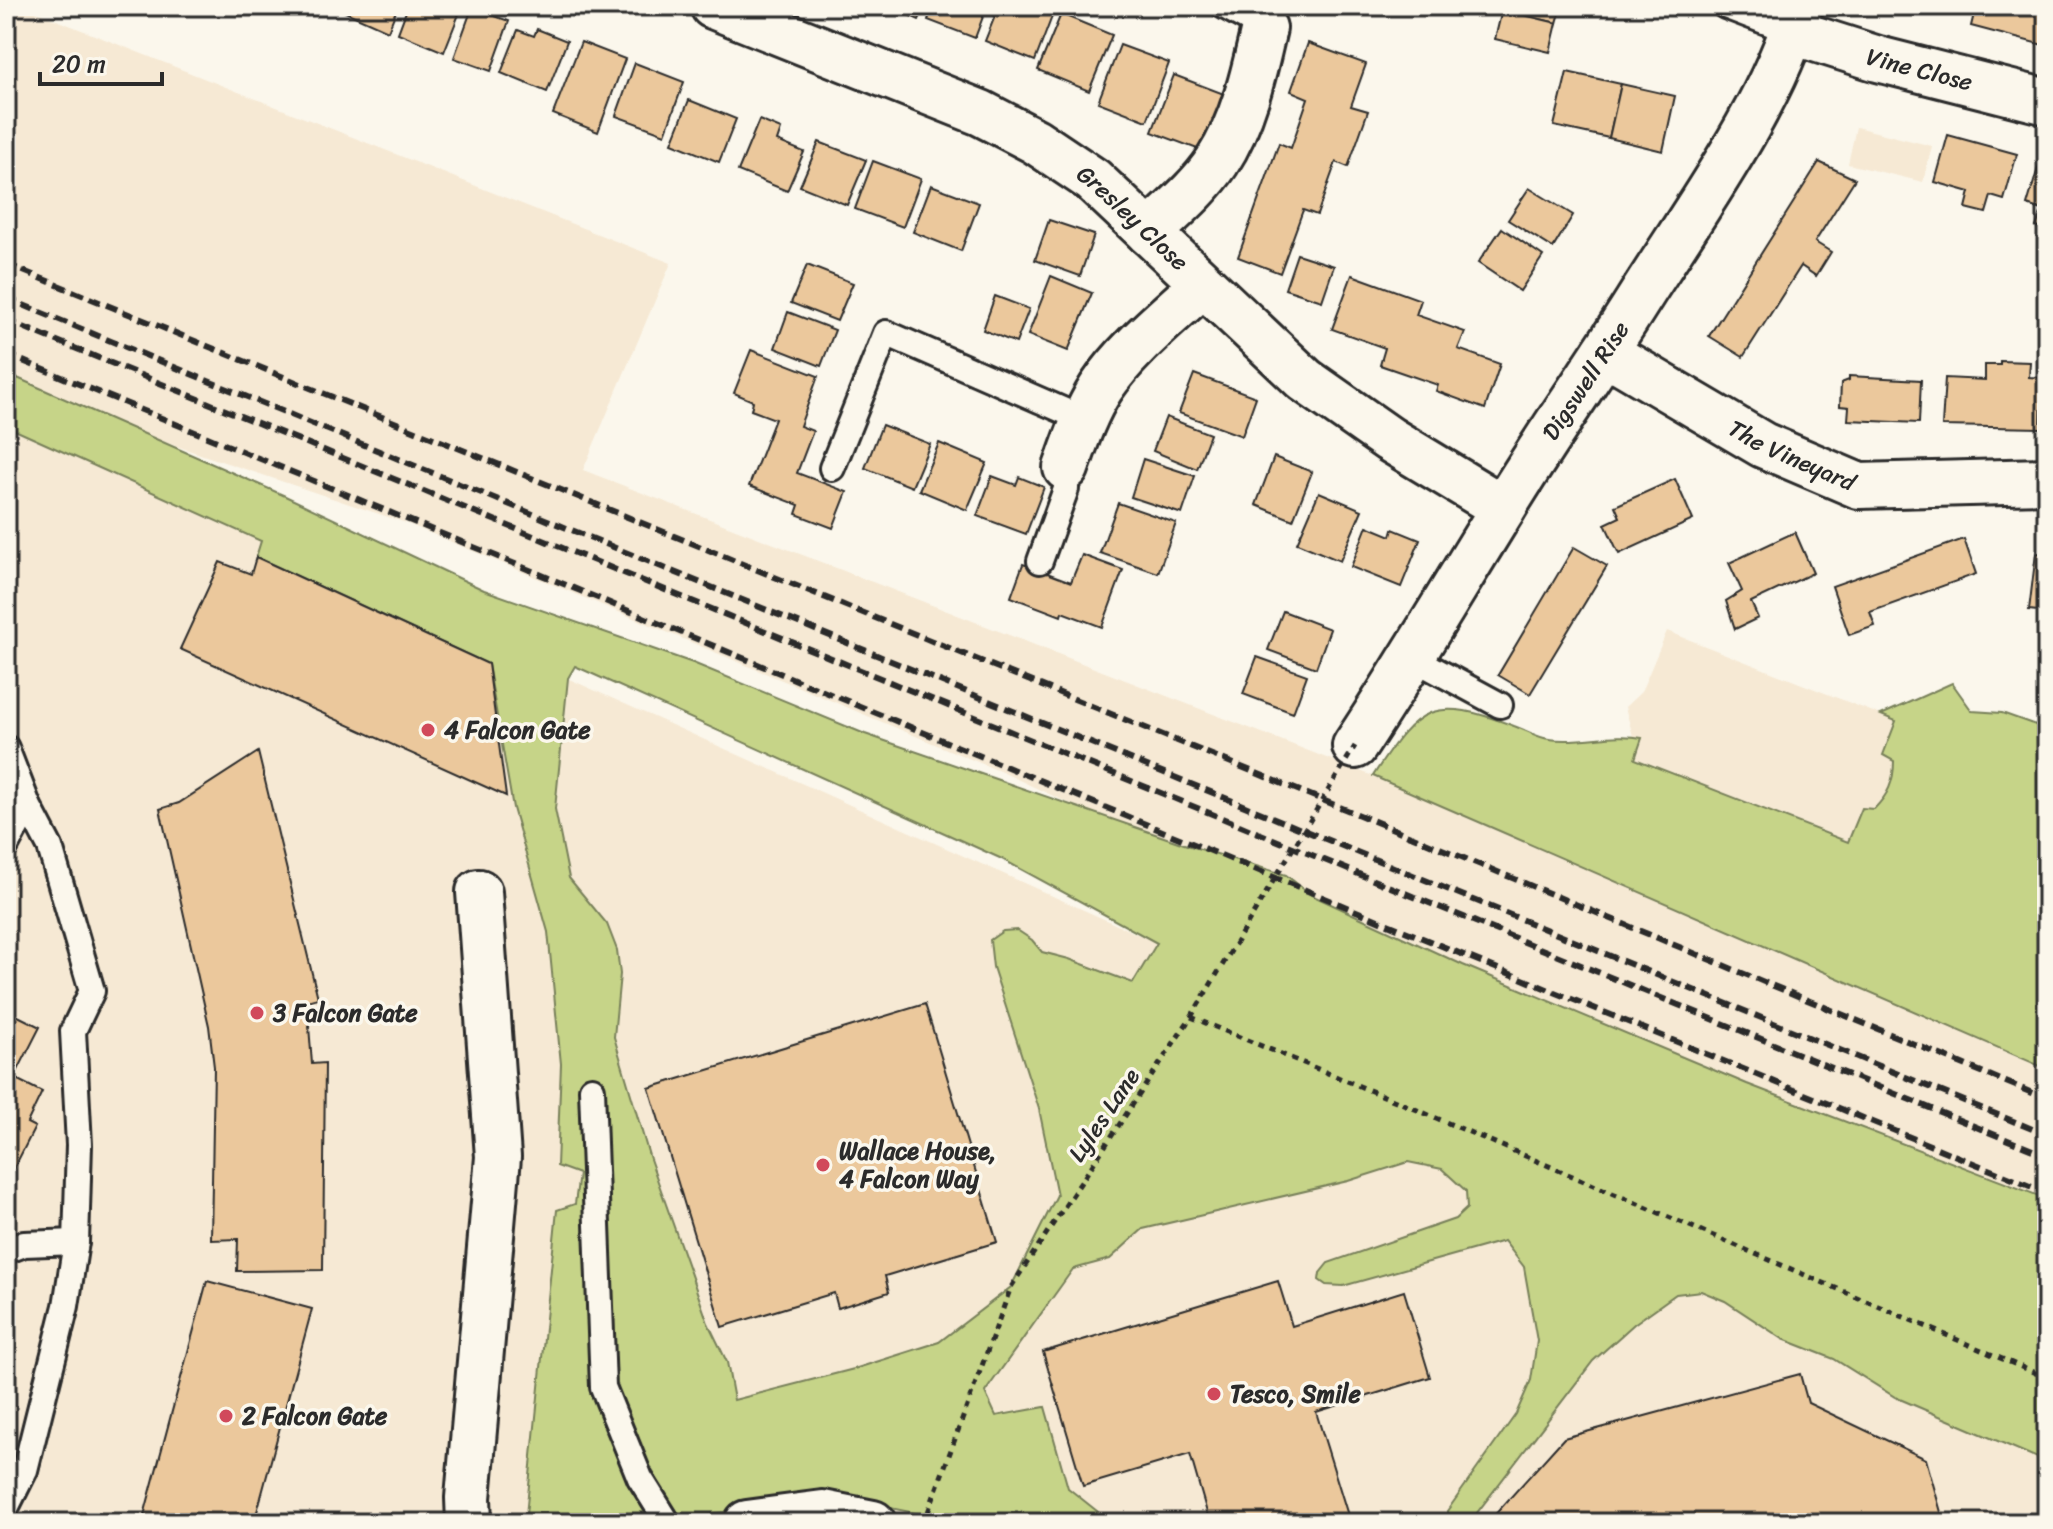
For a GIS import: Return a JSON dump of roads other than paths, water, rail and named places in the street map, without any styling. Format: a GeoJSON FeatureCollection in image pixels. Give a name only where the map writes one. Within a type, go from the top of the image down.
{"type":"FeatureCollection","features":[{"type":"Feature","properties":{"kind":"street","name":"Gresley Close"},"geometry":{"type":"LineString","coordinates":[[713,6],[994,120],[1035,141],[1093,180],[1305,380],[1389,439],[1503,508]]}},
{"type":"Feature","properties":{"kind":"street","name":"Vine Close"},"geometry":{"type":"LineString","coordinates":[[1796,19],[1878,59],[2047,102]]}},
{"type":"Feature","properties":{"kind":"street","name":"Digswell Rise"},"geometry":{"type":"LineString","coordinates":[[1355,746],[1723,165],[1762,98],[1796,19]]}},
{"type":"Feature","properties":{"kind":"street"},"geometry":{"type":"LineString","coordinates":[[1149,233],[1196,188],[1223,152],[1234,131],[1253,76],[1264,28]]}},
{"type":"Feature","properties":{"kind":"street"},"geometry":{"type":"LineString","coordinates":[[1066,468],[1083,419],[1103,386],[1202,285]]}},
{"type":"Feature","properties":{"kind":"street","name":"The Vineyard"},"geometry":{"type":"LineString","coordinates":[[1605,352],[1763,445],[1859,486],[2047,481]]}},
{"type":"Feature","properties":{"kind":"street"},"geometry":{"type":"LineString","coordinates":[[469,1523],[468,1498],[498,1157],[479,892]]}},
{"type":"Feature","properties":{"kind":"street"},"geometry":{"type":"LineString","coordinates":[[747,1523],[823,1513],[873,1523]]}},
{"type":"Feature","properties":{"kind":"lane"},"geometry":{"type":"LineString","coordinates":[[1224,6],[1264,28]]}},
{"type":"Feature","properties":{"kind":"lane"},"geometry":{"type":"LineString","coordinates":[[1725,6],[1796,19]]}},
{"type":"Feature","properties":{"kind":"lane"},"geometry":{"type":"LineString","coordinates":[[832,468],[886,333],[1083,419]]}},
{"type":"Feature","properties":{"kind":"lane"},"geometry":{"type":"LineString","coordinates":[[1040,561],[1066,489],[1066,468]]}},
{"type":"Feature","properties":{"kind":"lane"},"geometry":{"type":"LineString","coordinates":[[1413,658],[1500,705]]}},
{"type":"Feature","properties":{"kind":"lane"},"geometry":{"type":"LineString","coordinates":[[6,748],[28,805],[50,847],[92,991],[73,1031],[79,1145],[76,1242],[66,1306],[25,1470],[6,1508]]}},
{"type":"Feature","properties":{"kind":"lane"},"geometry":{"type":"LineString","coordinates":[[6,846],[28,805]]}},
{"type":"Feature","properties":{"kind":"lane"},"geometry":{"type":"LineString","coordinates":[[592,1089],[603,1387],[640,1478],[668,1523]]}},
{"type":"Feature","properties":{"kind":"lane"},"geometry":{"type":"LineString","coordinates":[[8,1245],[76,1242]]}},
{"type":"Feature","properties":{"kind":"railway"},"geometry":{"type":"LineString","coordinates":[[6,264],[1401,832],[2047,1099]]}},
{"type":"Feature","properties":{"kind":"railway"},"geometry":{"type":"LineString","coordinates":[[6,298],[2047,1135]]}},
{"type":"Feature","properties":{"kind":"railway"},"geometry":{"type":"LineString","coordinates":[[6,320],[2047,1156]]}},
{"type":"Feature","properties":{"kind":"railway"},"geometry":{"type":"LineString","coordinates":[[6,354],[2047,1193]]}},
{"type":"Feature","properties":{"kind":"place","name":"4 Falcon Gate"},"geometry":{"type":"Point","coordinates":[428,730]}},
{"type":"Feature","properties":{"kind":"place","name":"3 Falcon Gate"},"geometry":{"type":"Point","coordinates":[257,1013]}},
{"type":"Feature","properties":{"kind":"place","name":"Wallace House, 4 Falcon Way"},"geometry":{"type":"Point","coordinates":[823,1165]}},
{"type":"Feature","properties":{"kind":"place","name":"Tesco, Smile"},"geometry":{"type":"Point","coordinates":[1214,1394]}},
{"type":"Feature","properties":{"kind":"place","name":"2 Falcon Gate"},"geometry":{"type":"Point","coordinates":[226,1416]}}]}
